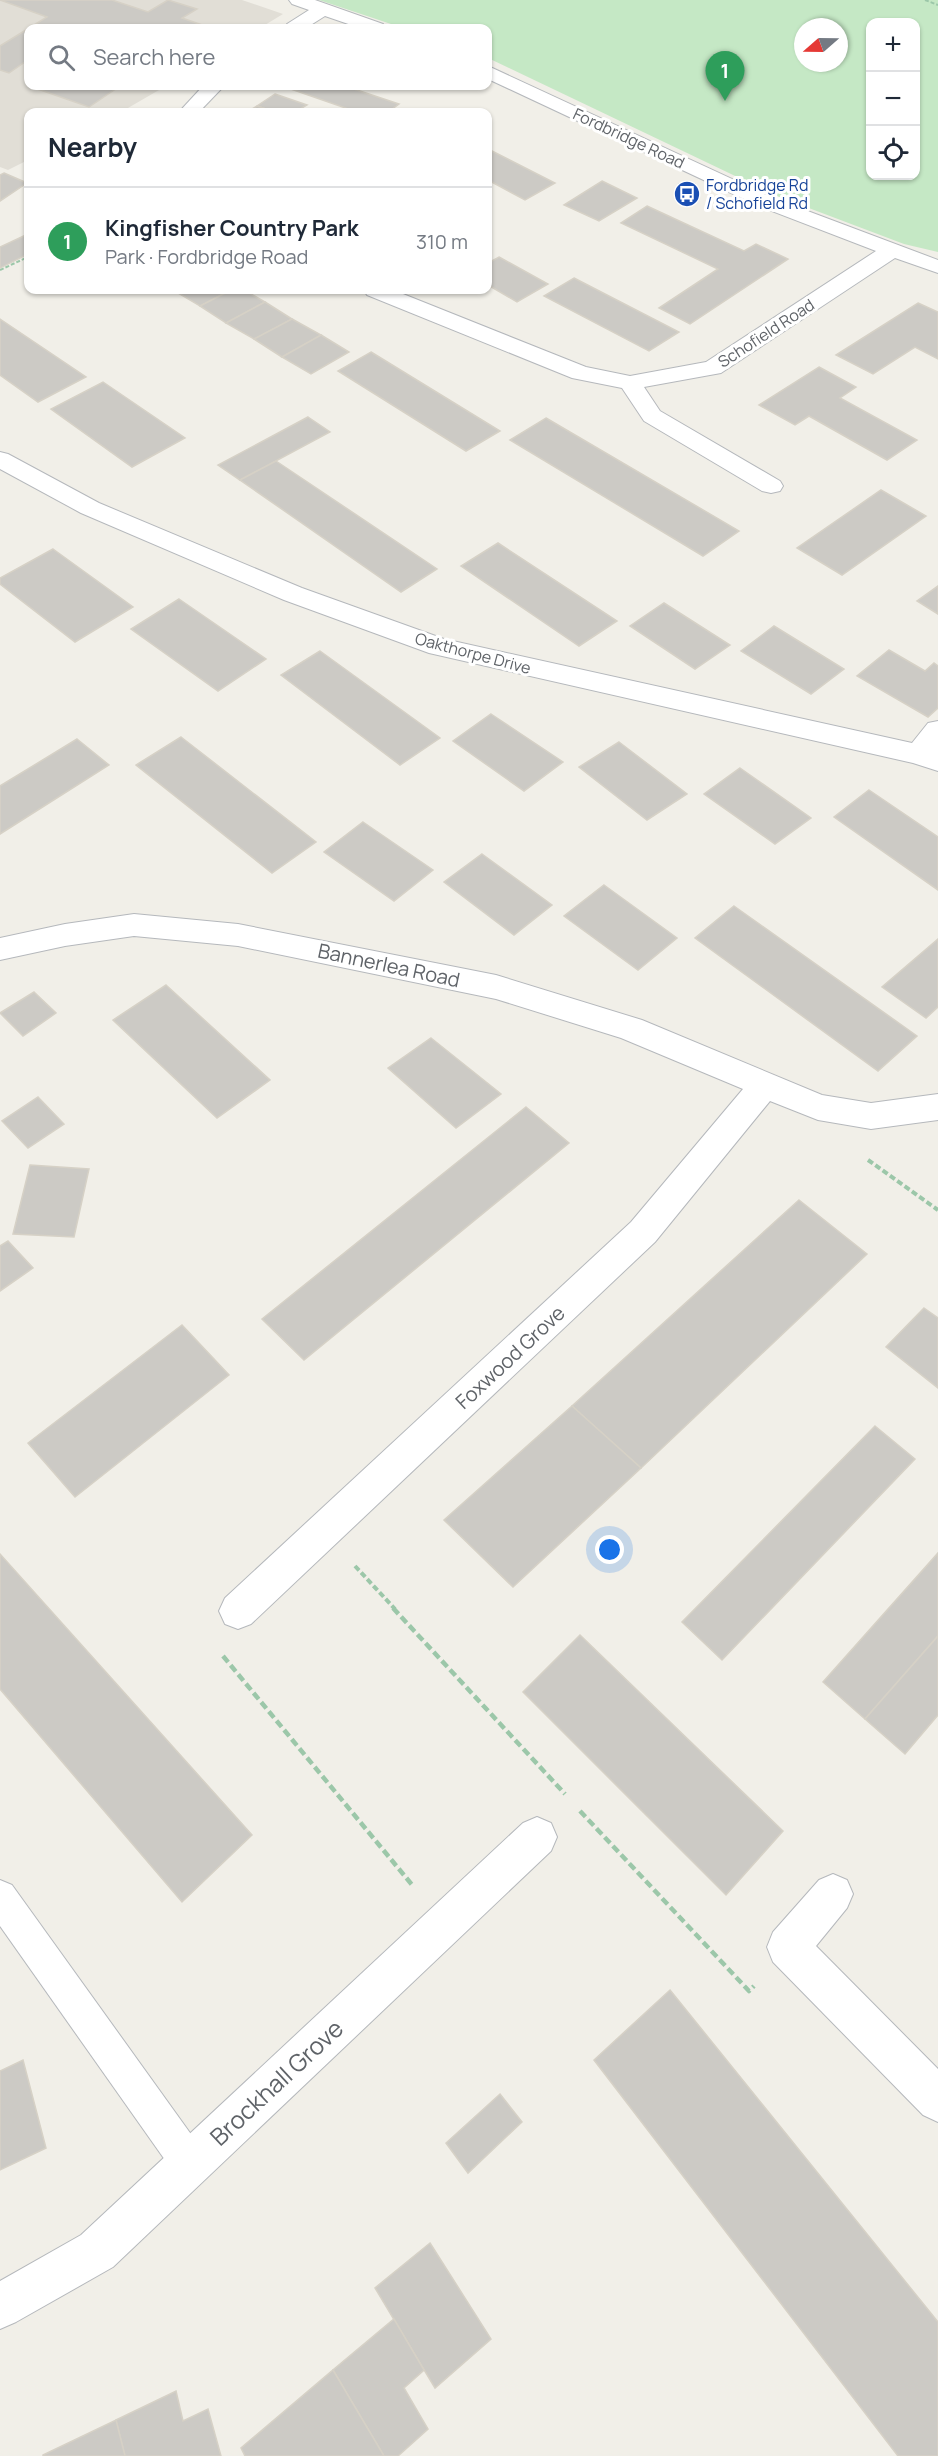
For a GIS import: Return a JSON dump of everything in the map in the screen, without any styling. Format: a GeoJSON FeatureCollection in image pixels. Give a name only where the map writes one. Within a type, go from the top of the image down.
{"type":"FeatureCollection","features":[{"type":"Feature","properties":{"kind":"street"},"geometry":{"type":"LineString","coordinates":[[298,0],[364,24]]}},
{"type":"Feature","properties":{"kind":"street"},"geometry":{"type":"LineString","coordinates":[[300,24],[324,9]]}},
{"type":"Feature","properties":{"kind":"street","name":"Fordbridge Road"},"geometry":{"type":"LineString","coordinates":[[492,74],[766,202],[938,267]]}},
{"type":"Feature","properties":{"kind":"street"},"geometry":{"type":"LineString","coordinates":[[192,108],[209,90]]}},
{"type":"Feature","properties":{"kind":"street","name":"Schofield Road"},"geometry":{"type":"LineString","coordinates":[[385,294],[580,373],[630,383],[713,368],[891,251]]}},
{"type":"Feature","properties":{"kind":"street"},"geometry":{"type":"LineString","coordinates":[[630,383],[652,416],[771,486]]}},
{"type":"Feature","properties":{"kind":"street","name":"Oakthorpe Drive"},"geometry":{"type":"LineString","coordinates":[[0,459],[90,508],[293,594],[438,647],[928,757]]}},
{"type":"Feature","properties":{"kind":"street"},"geometry":{"type":"LineString","coordinates":[[928,757],[938,730]]}},
{"type":"Feature","properties":{"kind":"street","name":"Bannerlea Road"},"geometry":{"type":"LineString","coordinates":[[0,949],[65,935],[135,925],[238,935],[496,987],[631,1029],[818,1107],[872,1116],[938,1107]]}},
{"type":"Feature","properties":{"kind":"street","name":"Foxwood Grove"},"geometry":{"type":"LineString","coordinates":[[238,1611],[644,1232],[764,1086]]}},
{"type":"Feature","properties":{"kind":"street","name":"Brockhall Grove"},"geometry":{"type":"LineString","coordinates":[[0,2306],[97,2251],[537,1837]]}},
{"type":"Feature","properties":{"kind":"street"},"geometry":{"type":"LineString","coordinates":[[833,1893],[788,1947],[938,2100]]}},
{"type":"Feature","properties":{"kind":"lane"},"geometry":{"type":"LineString","coordinates":[[0,1897],[190,2163]]}},
{"type":"Feature","properties":{"kind":"path"},"geometry":{"type":"LineString","coordinates":[[925,0],[938,5]]}},
{"type":"Feature","properties":{"kind":"path"},"geometry":{"type":"LineString","coordinates":[[0,270],[24,259]]}},
{"type":"Feature","properties":{"kind":"path"},"geometry":{"type":"LineString","coordinates":[[323,1532],[749,1991],[788,1947]]}},
{"type":"Feature","properties":{"kind":"path"},"geometry":{"type":"LineString","coordinates":[[238,1611],[211,1642],[445,1923]]}},
{"type":"Feature","properties":{"kind":"shaded area"},"geometry":{"type":"Polygon","coordinates":[[[0,0],[242,0],[283,14],[267,24],[24,24],[24,90],[159,90],[128,108],[24,108],[24,162],[8,170],[0,167],[0,0]]]}},
{"type":"Feature","properties":{"kind":"green space"},"geometry":{"type":"Polygon","coordinates":[[[319,0],[938,0],[938,252],[904,244],[777,196],[492,60],[492,24],[391,24],[319,0]]]}},
{"type":"Feature","properties":{"kind":"building"},"geometry":{"type":"Polygon","coordinates":[[[0,0],[112,0],[148,12],[168,0],[197,9],[182,18],[199,24],[36,24],[47,17],[0,0]]]}},
{"type":"Feature","properties":{"kind":"building"},"geometry":{"type":"Polygon","coordinates":[[[24,31],[24,63],[9,73],[0,70],[0,46],[24,31]]]}},
{"type":"Feature","properties":{"kind":"building"},"geometry":{"type":"Polygon","coordinates":[[[40,90],[114,90],[89,107],[40,90]]]}},
{"type":"Feature","properties":{"kind":"building"},"geometry":{"type":"Polygon","coordinates":[[[294,90],[357,90],[399,104],[394,108],[345,108],[294,90]]]}},
{"type":"Feature","properties":{"kind":"building"},"geometry":{"type":"Polygon","coordinates":[[[275,94],[307,105],[302,108],[257,106],[275,94]]]}},
{"type":"Feature","properties":{"kind":"building"},"geometry":{"type":"Polygon","coordinates":[[[492,151],[555,183],[525,200],[492,182],[492,151]]]}},
{"type":"Feature","properties":{"kind":"building"},"geometry":{"type":"Polygon","coordinates":[[[4,173],[24,182],[24,185],[0,201],[0,175],[4,173]]]}},
{"type":"Feature","properties":{"kind":"building"},"geometry":{"type":"Polygon","coordinates":[[[602,181],[637,198],[599,221],[564,205],[602,181]]]}},
{"type":"Feature","properties":{"kind":"building"},"geometry":{"type":"Polygon","coordinates":[[[647,206],[744,251],[756,244],[788,259],[690,324],[659,308],[718,269],[621,223],[647,206]]]}},
{"type":"Feature","properties":{"kind":"building"},"geometry":{"type":"Polygon","coordinates":[[[24,236],[24,256],[0,268],[0,247],[24,236]]]}},
{"type":"Feature","properties":{"kind":"building"},"geometry":{"type":"Polygon","coordinates":[[[499,257],[548,284],[517,302],[492,287],[492,261],[499,257]]]}},
{"type":"Feature","properties":{"kind":"building"},"geometry":{"type":"Polygon","coordinates":[[[574,278],[679,332],[649,351],[544,296],[574,278]]]}},
{"type":"Feature","properties":{"kind":"building"},"geometry":{"type":"Polygon","coordinates":[[[180,294],[223,294],[200,306],[180,294]]]}},
{"type":"Feature","properties":{"kind":"building"},"geometry":{"type":"Polygon","coordinates":[[[223,294],[251,294],[265,302],[226,323],[200,306],[223,294]]]}},
{"type":"Feature","properties":{"kind":"building"},"geometry":{"type":"Polygon","coordinates":[[[265,302],[292,319],[254,339],[226,323],[265,302]]]}},
{"type":"Feature","properties":{"kind":"building"},"geometry":{"type":"Polygon","coordinates":[[[918,303],[938,312],[938,359],[915,347],[873,374],[836,355],[918,303]]]}},
{"type":"Feature","properties":{"kind":"building"},"geometry":{"type":"Polygon","coordinates":[[[0,319],[86,377],[38,402],[0,375],[0,319]]]}},
{"type":"Feature","properties":{"kind":"building"},"geometry":{"type":"Polygon","coordinates":[[[292,319],[321,335],[282,357],[254,339],[292,319]]]}},
{"type":"Feature","properties":{"kind":"building"},"geometry":{"type":"Polygon","coordinates":[[[321,335],[349,352],[311,374],[282,357],[321,335]]]}},
{"type":"Feature","properties":{"kind":"building"},"geometry":{"type":"Polygon","coordinates":[[[371,352],[500,431],[466,451],[338,371],[371,352]]]}},
{"type":"Feature","properties":{"kind":"building"},"geometry":{"type":"Polygon","coordinates":[[[819,367],[856,387],[840,398],[917,440],[887,460],[809,416],[795,425],[759,405],[819,367]]]}},
{"type":"Feature","properties":{"kind":"building"},"geometry":{"type":"Polygon","coordinates":[[[103,382],[185,438],[132,467],[51,409],[103,382]]]}},
{"type":"Feature","properties":{"kind":"building"},"geometry":{"type":"Polygon","coordinates":[[[308,417],[330,432],[240,480],[218,465],[308,417]]]}},
{"type":"Feature","properties":{"kind":"building"},"geometry":{"type":"Polygon","coordinates":[[[546,418],[739,531],[703,556],[510,440],[546,418]]]}},
{"type":"Feature","properties":{"kind":"building"},"geometry":{"type":"Polygon","coordinates":[[[276,461],[437,569],[401,592],[240,480],[276,461]]]}},
{"type":"Feature","properties":{"kind":"building"},"geometry":{"type":"Polygon","coordinates":[[[881,490],[926,516],[842,575],[797,548],[881,490]]]}},
{"type":"Feature","properties":{"kind":"building"},"geometry":{"type":"Polygon","coordinates":[[[498,543],[617,621],[579,646],[461,566],[498,543]]]}},
{"type":"Feature","properties":{"kind":"building"},"geometry":{"type":"Polygon","coordinates":[[[53,549],[133,607],[75,642],[0,584],[0,578],[53,549]]]}},
{"type":"Feature","properties":{"kind":"building"},"geometry":{"type":"Polygon","coordinates":[[[938,586],[938,614],[917,601],[938,586]]]}},
{"type":"Feature","properties":{"kind":"building"},"geometry":{"type":"Polygon","coordinates":[[[179,599],[266,659],[218,691],[131,629],[179,599]]]}},
{"type":"Feature","properties":{"kind":"building"},"geometry":{"type":"Polygon","coordinates":[[[664,603],[730,645],[695,669],[630,626],[664,603]]]}},
{"type":"Feature","properties":{"kind":"building"},"geometry":{"type":"Polygon","coordinates":[[[774,626],[844,669],[811,694],[741,651],[774,626]]]}},
{"type":"Feature","properties":{"kind":"building"},"geometry":{"type":"Polygon","coordinates":[[[889,650],[925,671],[934,663],[938,666],[938,708],[928,717],[857,676],[889,650]]]}},
{"type":"Feature","properties":{"kind":"building"},"geometry":{"type":"Polygon","coordinates":[[[320,651],[440,738],[400,765],[281,675],[320,651]]]}},
{"type":"Feature","properties":{"kind":"building"},"geometry":{"type":"Polygon","coordinates":[[[491,714],[563,762],[524,791],[453,741],[491,714]]]}},
{"type":"Feature","properties":{"kind":"building"},"geometry":{"type":"Polygon","coordinates":[[[181,737],[316,842],[272,873],[136,765],[181,737]]]}},
{"type":"Feature","properties":{"kind":"building"},"geometry":{"type":"Polygon","coordinates":[[[77,739],[109,765],[0,834],[0,786],[77,739]]]}},
{"type":"Feature","properties":{"kind":"building"},"geometry":{"type":"Polygon","coordinates":[[[619,742],[687,794],[647,820],[579,767],[619,742]]]}},
{"type":"Feature","properties":{"kind":"building"},"geometry":{"type":"Polygon","coordinates":[[[740,768],[811,818],[775,844],[704,794],[740,768]]]}},
{"type":"Feature","properties":{"kind":"building"},"geometry":{"type":"Polygon","coordinates":[[[869,790],[938,837],[938,890],[834,817],[869,790]]]}},
{"type":"Feature","properties":{"kind":"building"},"geometry":{"type":"Polygon","coordinates":[[[363,822],[433,870],[394,901],[324,852],[363,822]]]}},
{"type":"Feature","properties":{"kind":"building"},"geometry":{"type":"Polygon","coordinates":[[[482,854],[552,905],[514,935],[444,882],[482,854]]]}},
{"type":"Feature","properties":{"kind":"building"},"geometry":{"type":"Polygon","coordinates":[[[604,885],[677,938],[638,970],[564,916],[604,885]]]}},
{"type":"Feature","properties":{"kind":"building"},"geometry":{"type":"Polygon","coordinates":[[[734,906],[917,1036],[878,1071],[695,938],[734,906]]]}},
{"type":"Feature","properties":{"kind":"building"},"geometry":{"type":"Polygon","coordinates":[[[938,939],[938,1007],[926,1018],[882,987],[938,939]]]}},
{"type":"Feature","properties":{"kind":"building"},"geometry":{"type":"Polygon","coordinates":[[[166,985],[270,1080],[217,1118],[113,1020],[166,985]]]}},
{"type":"Feature","properties":{"kind":"building"},"geometry":{"type":"Polygon","coordinates":[[[34,992],[56,1013],[23,1036],[0,1013],[34,992]]]}},
{"type":"Feature","properties":{"kind":"building"},"geometry":{"type":"Polygon","coordinates":[[[431,1038],[501,1094],[456,1128],[388,1068],[431,1038]]]}},
{"type":"Feature","properties":{"kind":"building"},"geometry":{"type":"Polygon","coordinates":[[[38,1097],[64,1124],[28,1148],[2,1121],[38,1097]]]}},
{"type":"Feature","properties":{"kind":"building"},"geometry":{"type":"Polygon","coordinates":[[[526,1107],[569,1143],[304,1360],[262,1319],[526,1107]]]}},
{"type":"Feature","properties":{"kind":"building"},"geometry":{"type":"Polygon","coordinates":[[[30,1165],[89,1169],[74,1237],[13,1234],[30,1165]]]}},
{"type":"Feature","properties":{"kind":"building"},"geometry":{"type":"Polygon","coordinates":[[[799,1200],[867,1254],[641,1468],[572,1406],[799,1200]]]}},
{"type":"Feature","properties":{"kind":"building"},"geometry":{"type":"Polygon","coordinates":[[[8,1241],[33,1268],[0,1291],[0,1246],[8,1241]]]}},
{"type":"Feature","properties":{"kind":"building"},"geometry":{"type":"Polygon","coordinates":[[[924,1308],[938,1318],[938,1388],[886,1347],[924,1308]]]}},
{"type":"Feature","properties":{"kind":"building"},"geometry":{"type":"Polygon","coordinates":[[[182,1325],[229,1375],[75,1497],[28,1443],[182,1325]]]}},
{"type":"Feature","properties":{"kind":"building"},"geometry":{"type":"Polygon","coordinates":[[[572,1406],[641,1468],[513,1587],[444,1520],[572,1406]]]}},
{"type":"Feature","properties":{"kind":"building"},"geometry":{"type":"Polygon","coordinates":[[[875,1426],[915,1459],[722,1660],[682,1622],[875,1426]]]}},
{"type":"Feature","properties":{"kind":"building"},"geometry":{"type":"Polygon","coordinates":[[[938,1553],[938,1636],[865,1719],[823,1682],[938,1553]]]}},
{"type":"Feature","properties":{"kind":"building"},"geometry":{"type":"Polygon","coordinates":[[[0,1554],[252,1835],[182,1902],[0,1689],[0,1554]]]}},
{"type":"Feature","properties":{"kind":"building"},"geometry":{"type":"Polygon","coordinates":[[[580,1635],[783,1831],[726,1895],[523,1692],[580,1635]]]}},
{"type":"Feature","properties":{"kind":"building"},"geometry":{"type":"Polygon","coordinates":[[[938,1636],[938,1715],[905,1754],[865,1719],[938,1636]]]}},
{"type":"Feature","properties":{"kind":"building"},"geometry":{"type":"Polygon","coordinates":[[[670,1990],[938,2322],[938,2456],[898,2456],[594,2060],[670,1990]]]}},
{"type":"Feature","properties":{"kind":"building"},"geometry":{"type":"Polygon","coordinates":[[[23,2060],[46,2148],[0,2170],[0,2071],[23,2060]]]}},
{"type":"Feature","properties":{"kind":"building"},"geometry":{"type":"Polygon","coordinates":[[[500,2094],[522,2122],[468,2173],[446,2143],[500,2094]]]}},
{"type":"Feature","properties":{"kind":"building"},"geometry":{"type":"Polygon","coordinates":[[[430,2243],[491,2339],[435,2388],[375,2288],[430,2243]]]}},
{"type":"Feature","properties":{"kind":"building"},"geometry":{"type":"Polygon","coordinates":[[[394,2319],[424,2370],[404,2388],[428,2429],[398,2456],[384,2456],[333,2370],[394,2319]]]}},
{"type":"Feature","properties":{"kind":"building"},"geometry":{"type":"Polygon","coordinates":[[[333,2370],[384,2456],[245,2456],[241,2448],[333,2370]]]}},
{"type":"Feature","properties":{"kind":"building"},"geometry":{"type":"Polygon","coordinates":[[[176,2391],[183,2421],[208,2409],[221,2456],[125,2456],[116,2420],[176,2391]]]}},
{"type":"Feature","properties":{"kind":"building"},"geometry":{"type":"Polygon","coordinates":[[[116,2420],[125,2456],[43,2456],[43,2455],[116,2420]]]}},
{"type":"Feature","properties":{"kind":"place","name":"Kingfisher Country Park"},"geometry":{"type":"Point","coordinates":[725,101]}},
{"type":"Feature","properties":{"kind":"place","name":"Fordbridge Rd / Schofield Rd"},"geometry":{"type":"Point","coordinates":[687,194]}}]}
